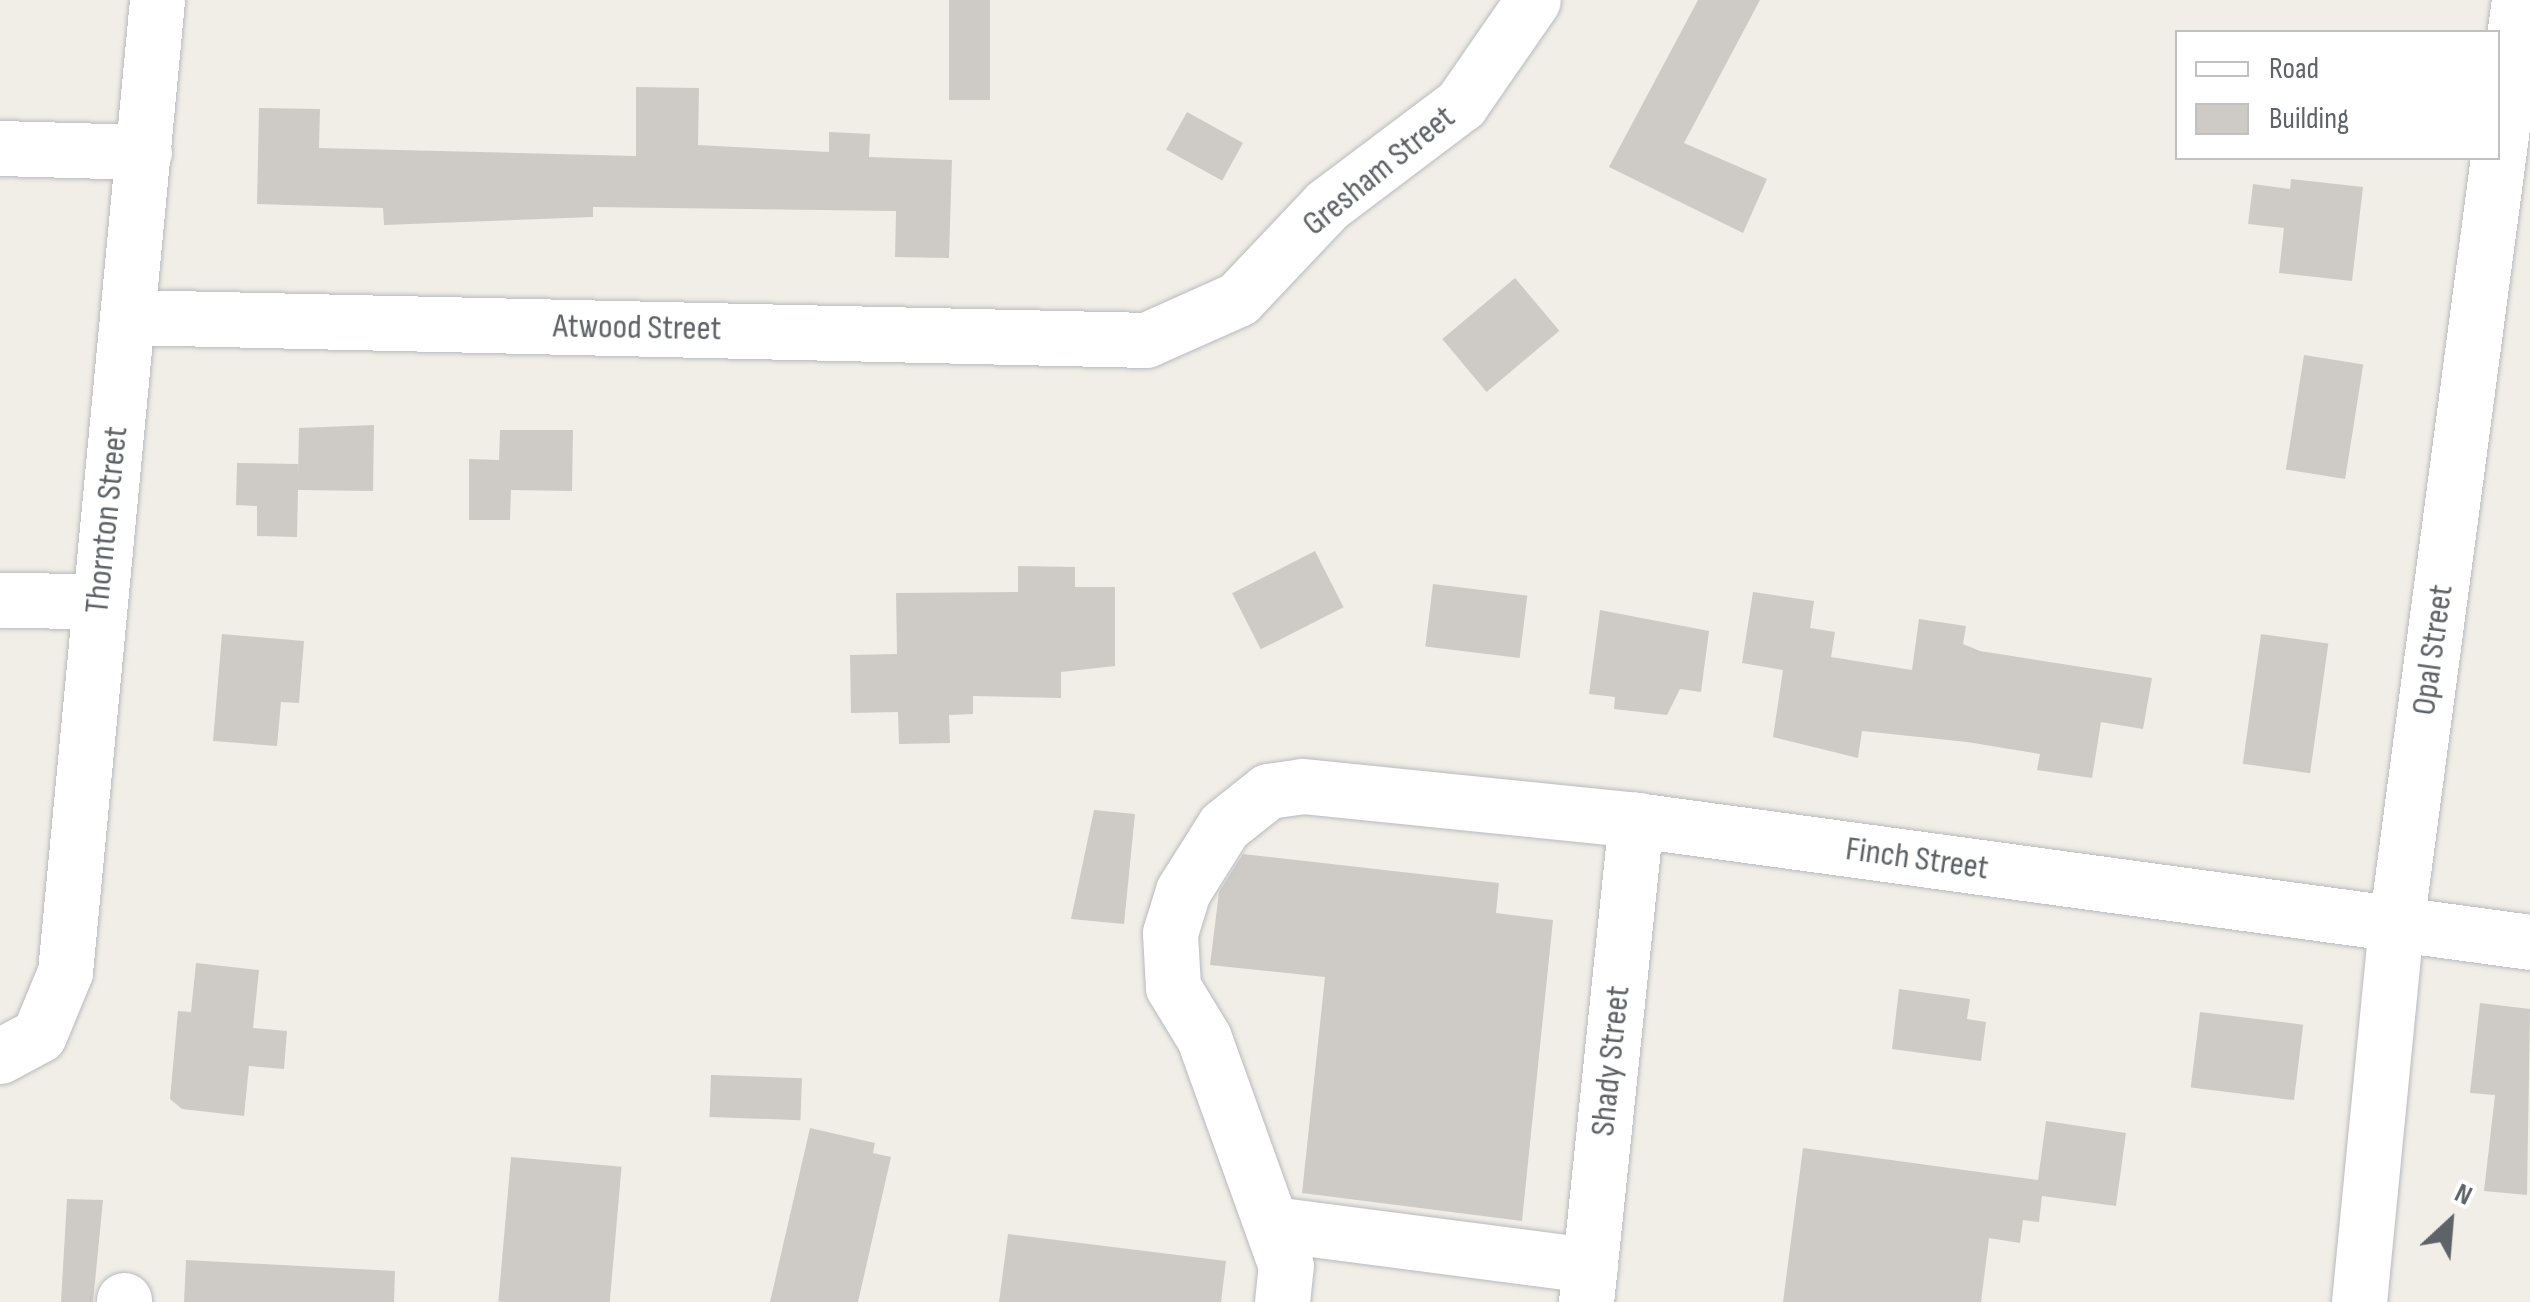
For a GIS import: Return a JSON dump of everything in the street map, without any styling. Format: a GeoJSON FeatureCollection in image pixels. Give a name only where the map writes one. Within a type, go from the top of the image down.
{"type":"FeatureCollection","features":[{"type":"Feature","properties":{"kind":"street","name":"Thornton Street"},"geometry":{"type":"LineString","coordinates":[[19,1045],[65,972],[80,866],[98,602],[157,0]]}},
{"type":"Feature","properties":{"kind":"street","name":"Gresham Street"},"geometry":{"type":"LineString","coordinates":[[1146,340],[1238,299],[1327,205],[1462,104],[1533,0]]}},
{"type":"Feature","properties":{"kind":"street","name":"Opal Street"},"geometry":{"type":"LineString","coordinates":[[2500,149],[2520,0]]}},
{"type":"Feature","properties":{"kind":"street"},"geometry":{"type":"LineString","coordinates":[[0,148],[144,152]]}},
{"type":"Feature","properties":{"kind":"street","name":"Opal Street"},"geometry":{"type":"LineString","coordinates":[[2359,1302],[2396,925],[2499,160]]}},
{"type":"Feature","properties":{"kind":"street","name":"Atwood Street"},"geometry":{"type":"LineString","coordinates":[[128,317],[1146,340]]}},
{"type":"Feature","properties":{"kind":"street"},"geometry":{"type":"LineString","coordinates":[[0,600],[98,602]]}},
{"type":"Feature","properties":{"kind":"street","name":"Finch Street"},"geometry":{"type":"LineString","coordinates":[[1273,1224],[1204,1038],[1173,987],[1170,933],[1182,891],[1224,826],[1254,798],[1302,786],[1636,820],[2530,942]]}},
{"type":"Feature","properties":{"kind":"street","name":"Shady Street"},"geometry":{"type":"LineString","coordinates":[[1589,1283],[1636,820]]}},
{"type":"Feature","properties":{"kind":"street"},"geometry":{"type":"LineString","coordinates":[[1282,1302],[1286,1266],[1273,1224],[1589,1283]]}},
{"type":"Feature","properties":{"kind":"building"},"geometry":{"type":"Polygon","coordinates":[[[949,0],[990,0],[990,100],[949,100],[949,0]]]}},
{"type":"Feature","properties":{"kind":"building"},"geometry":{"type":"Polygon","coordinates":[[[1698,0],[1760,0],[1684,143],[1767,179],[1743,233],[1609,167],[1698,0]]]}},
{"type":"Feature","properties":{"kind":"building"},"geometry":{"type":"Polygon","coordinates":[[[636,87],[699,88],[698,145],[829,152],[829,132],[870,134],[869,157],[952,160],[949,258],[895,257],[896,211],[593,207],[593,217],[384,225],[383,208],[257,204],[259,108],[320,109],[319,148],[636,156],[636,87]]]}},
{"type":"Feature","properties":{"kind":"building"},"geometry":{"type":"Polygon","coordinates":[[[1187,112],[1243,143],[1222,181],[1166,150],[1187,112]]]}},
{"type":"Feature","properties":{"kind":"building"},"geometry":{"type":"Polygon","coordinates":[[[2291,179],[2363,187],[2352,281],[2279,273],[2284,228],[2248,224],[2253,184],[2290,189],[2291,179]]]}},
{"type":"Feature","properties":{"kind":"building"},"geometry":{"type":"Polygon","coordinates":[[[1515,278],[1559,331],[1487,392],[1442,339],[1515,278]]]}},
{"type":"Feature","properties":{"kind":"building"},"geometry":{"type":"Polygon","coordinates":[[[2304,355],[2363,364],[2345,479],[2286,470],[2304,355]]]}},
{"type":"Feature","properties":{"kind":"building"},"geometry":{"type":"Polygon","coordinates":[[[374,425],[373,491],[298,490],[297,537],[257,536],[257,506],[236,505],[237,463],[298,464],[298,475],[299,428],[374,425]]]}},
{"type":"Feature","properties":{"kind":"building"},"geometry":{"type":"Polygon","coordinates":[[[500,430],[573,430],[572,491],[511,490],[510,520],[469,520],[469,459],[499,460],[500,430]]]}},
{"type":"Feature","properties":{"kind":"building"},"geometry":{"type":"Polygon","coordinates":[[[1315,551],[1344,607],[1261,649],[1232,593],[1315,551]]]}},
{"type":"Feature","properties":{"kind":"building"},"geometry":{"type":"Polygon","coordinates":[[[1018,566],[1075,567],[1075,587],[1115,587],[1115,666],[1061,672],[1061,698],[973,696],[973,714],[949,715],[950,743],[899,744],[898,712],[851,713],[850,655],[897,654],[896,593],[1018,592],[1018,566]]]}},
{"type":"Feature","properties":{"kind":"building"},"geometry":{"type":"Polygon","coordinates":[[[1433,584],[1527,596],[1520,658],[1425,647],[1433,584]]]}},
{"type":"Feature","properties":{"kind":"building"},"geometry":{"type":"Polygon","coordinates":[[[1753,592],[1814,601],[1810,628],[1835,632],[1831,657],[1912,670],[1919,619],[1966,626],[1963,644],[1980,651],[2152,678],[2143,729],[2101,722],[2092,778],[2037,770],[2040,754],[1967,742],[1862,731],[1858,758],[1773,737],[1783,670],[1742,663],[1753,592]]]}},
{"type":"Feature","properties":{"kind":"building"},"geometry":{"type":"Polygon","coordinates":[[[1600,610],[1709,631],[1701,692],[1680,689],[1667,715],[1614,709],[1615,697],[1589,694],[1600,610]]]}},
{"type":"Feature","properties":{"kind":"building"},"geometry":{"type":"Polygon","coordinates":[[[222,634],[304,641],[299,703],[281,702],[277,746],[213,741],[222,634]]]}},
{"type":"Feature","properties":{"kind":"building"},"geometry":{"type":"Polygon","coordinates":[[[2261,634],[2328,643],[2310,773],[2243,764],[2261,634]]]}},
{"type":"Feature","properties":{"kind":"building"},"geometry":{"type":"Polygon","coordinates":[[[1094,810],[1135,814],[1124,924],[1071,919],[1094,810]]]}},
{"type":"Feature","properties":{"kind":"building"},"geometry":{"type":"Polygon","coordinates":[[[1243,854],[1499,883],[1496,913],[1553,920],[1522,1221],[1302,1193],[1325,977],[1210,965],[1219,892],[1243,854]]]}},
{"type":"Feature","properties":{"kind":"building"},"geometry":{"type":"Polygon","coordinates":[[[196,963],[259,970],[253,1028],[287,1031],[284,1069],[249,1066],[244,1116],[182,1109],[170,1099],[178,1011],[191,1012],[196,963]]]}},
{"type":"Feature","properties":{"kind":"building"},"geometry":{"type":"Polygon","coordinates":[[[1899,989],[1970,999],[1967,1019],[1986,1022],[1981,1061],[1892,1049],[1899,989]]]}},
{"type":"Feature","properties":{"kind":"building"},"geometry":{"type":"Polygon","coordinates":[[[2480,1003],[2530,1009],[2527,1195],[2484,1191],[2495,1095],[2470,1093],[2480,1003]]]}},
{"type":"Feature","properties":{"kind":"building"},"geometry":{"type":"Polygon","coordinates":[[[2200,1012],[2303,1025],[2294,1100],[2191,1087],[2200,1012]]]}},
{"type":"Feature","properties":{"kind":"building"},"geometry":{"type":"Polygon","coordinates":[[[711,1075],[802,1078],[800,1120],[710,1117],[711,1075]]]}},
{"type":"Feature","properties":{"kind":"building"},"geometry":{"type":"Polygon","coordinates":[[[2046,1121],[2126,1133],[2116,1206],[2042,1196],[2039,1222],[2023,1220],[2020,1243],[1989,1238],[1981,1302],[1783,1302],[1803,1148],[2038,1180],[2046,1121]]]}},
{"type":"Feature","properties":{"kind":"building"},"geometry":{"type":"Polygon","coordinates":[[[810,1128],[875,1143],[873,1153],[891,1157],[858,1302],[770,1302],[810,1128]]]}},
{"type":"Feature","properties":{"kind":"building"},"geometry":{"type":"Polygon","coordinates":[[[511,1157],[622,1167],[610,1302],[498,1301],[511,1157]]]}},
{"type":"Feature","properties":{"kind":"building"},"geometry":{"type":"Polygon","coordinates":[[[67,1199],[103,1200],[93,1302],[61,1302],[67,1199]]]}},
{"type":"Feature","properties":{"kind":"building"},"geometry":{"type":"Polygon","coordinates":[[[1008,1234],[1226,1261],[1221,1302],[999,1302],[1008,1234]]]}},
{"type":"Feature","properties":{"kind":"building"},"geometry":{"type":"Polygon","coordinates":[[[186,1260],[395,1271],[394,1302],[184,1302],[186,1260]]]}}]}
